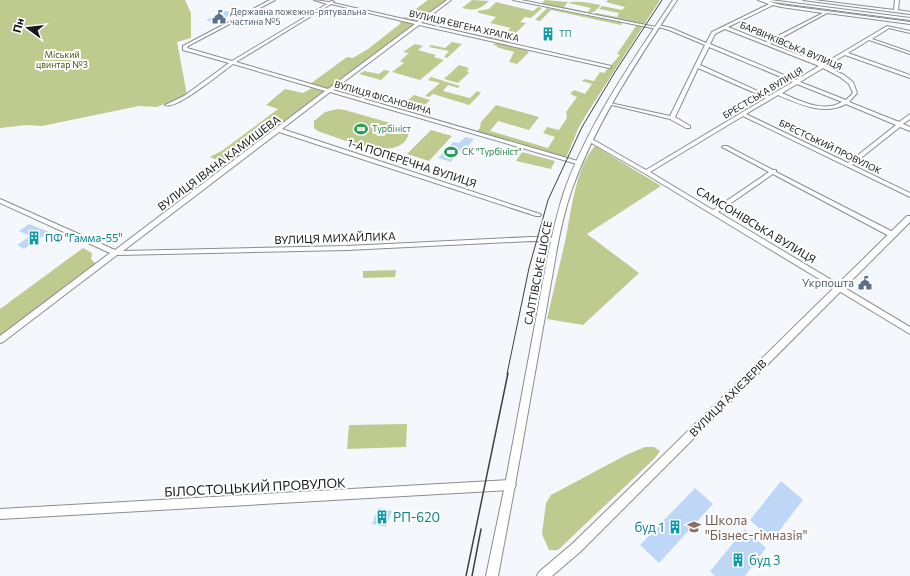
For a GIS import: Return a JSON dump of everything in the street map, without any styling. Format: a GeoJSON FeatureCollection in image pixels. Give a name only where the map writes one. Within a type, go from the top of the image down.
{"type":"FeatureCollection","features":[{"type":"Feature","properties":{"kind":"main road","name":"САЛТІВСЬКЕ ШОСЕ"},"geometry":{"type":"LineString","coordinates":[[492,576],[511,485],[555,240],[568,191],[590,140],[610,104],[675,0]]}},
{"type":"Feature","properties":{"kind":"main road"},"geometry":{"type":"LineString","coordinates":[[760,0],[910,19]]}},
{"type":"Feature","properties":{"kind":"main road"},"geometry":{"type":"LineString","coordinates":[[785,0],[910,16]]}},
{"type":"Feature","properties":{"kind":"main road","name":"ВУЛИЦЯ АХІЄЗЕРІВ"},"geometry":{"type":"LineString","coordinates":[[543,576],[576,548],[910,218]]}},
{"type":"Feature","properties":{"kind":"street","name":"ВУЛИЦЯ ФІСАНОВИЧА"},"geometry":{"type":"LineString","coordinates":[[273,0],[185,47],[185,50],[232,62],[330,92],[579,163]]}},
{"type":"Feature","properties":{"kind":"street","name":"ВУЛИЦЯ ЄВГЕНА ХРАПКА"},"geometry":{"type":"LineString","coordinates":[[316,0],[609,67]]}},
{"type":"Feature","properties":{"kind":"street"},"geometry":{"type":"LineString","coordinates":[[167,105],[192,93],[232,62],[335,0]]}},
{"type":"Feature","properties":{"kind":"street","name":"ВУЛИЦЯ ІВАНА КАМИШЕВА"},"geometry":{"type":"LineString","coordinates":[[0,340],[330,92],[449,0]]}},
{"type":"Feature","properties":{"kind":"street"},"geometry":{"type":"LineString","coordinates":[[516,0],[658,27],[707,44],[910,129]]}},
{"type":"Feature","properties":{"kind":"street"},"geometry":{"type":"LineString","coordinates":[[760,0],[772,4],[910,23]]}},
{"type":"Feature","properties":{"kind":"street"},"geometry":{"type":"LineString","coordinates":[[804,0],[839,2],[910,13]]}},
{"type":"Feature","properties":{"kind":"street"},"geometry":{"type":"LineString","coordinates":[[896,11],[897,0]]}},
{"type":"Feature","properties":{"kind":"street"},"geometry":{"type":"LineString","coordinates":[[672,118],[713,33],[772,4]]}},
{"type":"Feature","properties":{"kind":"street"},"geometry":{"type":"LineString","coordinates":[[766,44],[828,12]]}},
{"type":"Feature","properties":{"kind":"street","name":"БАРВІНКІВСЬКА ВУЛИЦЯ"},"geometry":{"type":"LineString","coordinates":[[724,27],[823,66],[842,76],[851,83],[855,93],[847,102]]}},
{"type":"Feature","properties":{"kind":"street","name":"БРЕСТСЬКА ВУЛИЦЯ"},"geometry":{"type":"LineString","coordinates":[[646,172],[888,28],[910,32]]}},
{"type":"Feature","properties":{"kind":"street"},"geometry":{"type":"LineString","coordinates":[[869,39],[910,53]]}},
{"type":"Feature","properties":{"kind":"street"},"geometry":{"type":"LineString","coordinates":[[845,53],[910,77]]}},
{"type":"Feature","properties":{"kind":"street"},"geometry":{"type":"LineString","coordinates":[[698,66],[770,98]]}},
{"type":"Feature","properties":{"kind":"street"},"geometry":{"type":"LineString","coordinates":[[778,93],[812,106],[826,108],[841,106],[847,102]]}},
{"type":"Feature","properties":{"kind":"street"},"geometry":{"type":"LineString","coordinates":[[610,104],[672,118],[688,128]]}},
{"type":"Feature","properties":{"kind":"street","name":"БРЕСТСЬКИЙ ПРОВУЛОК"},"geometry":{"type":"LineString","coordinates":[[742,114],[910,195]]}},
{"type":"Feature","properties":{"kind":"street"},"geometry":{"type":"LineString","coordinates":[[849,165],[910,116]]}},
{"type":"Feature","properties":{"kind":"street","name":"1-А ПОПЕРЕЧНА ВУЛИЦЯ"},"geometry":{"type":"LineString","coordinates":[[279,130],[538,215]]}},
{"type":"Feature","properties":{"kind":"street","name":"САМСОНІВСЬКА ВУЛИЦЯ"},"geometry":{"type":"LineString","coordinates":[[590,140],[714,212],[910,331]]}},
{"type":"Feature","properties":{"kind":"street"},"geometry":{"type":"LineString","coordinates":[[725,147],[774,171],[893,235]]}},
{"type":"Feature","properties":{"kind":"street"},"geometry":{"type":"LineString","coordinates":[[714,212],[774,171]]}},
{"type":"Feature","properties":{"kind":"street"},"geometry":{"type":"LineString","coordinates":[[0,202],[116,253]]}},
{"type":"Feature","properties":{"kind":"street","name":"ВУЛИЦЯ МИХАЙЛИКА"},"geometry":{"type":"LineString","coordinates":[[116,253],[347,248],[531,239],[555,240]]}},
{"type":"Feature","properties":{"kind":"street","name":"БІЛОСТОЦЬКИЙ ПРОВУЛОК"},"geometry":{"type":"LineString","coordinates":[[0,514],[511,485]]}},
{"type":"Feature","properties":{"kind":"green space","name":"Міський цвинтар №3"},"geometry":{"type":"Polygon","coordinates":[[[0,0],[185,0],[191,13],[191,38],[177,42],[187,95],[157,107],[139,106],[42,126],[27,125],[0,128],[0,0]]]}},
{"type":"Feature","properties":{"kind":"green space"},"geometry":{"type":"Polygon","coordinates":[[[428,0],[450,0],[427,18],[408,15],[428,0]]]}},
{"type":"Feature","properties":{"kind":"green space"},"geometry":{"type":"Polygon","coordinates":[[[472,0],[489,1],[477,9],[462,8],[472,0]]]}},
{"type":"Feature","properties":{"kind":"green space"},"geometry":{"type":"Polygon","coordinates":[[[545,0],[568,2],[564,7],[588,12],[591,8],[568,3],[579,2],[601,5],[590,14],[541,4],[545,0]]]}},
{"type":"Feature","properties":{"kind":"green space"},"geometry":{"type":"Polygon","coordinates":[[[608,0],[660,0],[586,115],[578,129],[566,158],[476,132],[480,128],[481,122],[496,105],[539,117],[529,130],[498,121],[490,131],[548,148],[555,137],[543,133],[547,127],[559,130],[567,118],[566,112],[577,97],[570,94],[574,90],[585,94],[592,84],[582,81],[584,79],[594,81],[600,72],[604,73],[620,55],[617,54],[638,23],[595,15],[596,13],[617,17],[619,13],[599,9],[602,6],[622,10],[625,7],[606,2],[608,0]]]}},
{"type":"Feature","properties":{"kind":"green space"},"geometry":{"type":"Polygon","coordinates":[[[496,2],[533,11],[538,7],[542,8],[531,18],[525,17],[520,22],[526,23],[506,43],[485,38],[487,36],[499,39],[503,34],[492,32],[494,30],[506,32],[511,28],[490,23],[496,17],[479,13],[477,11],[489,9],[496,2]]]}},
{"type":"Feature","properties":{"kind":"green space"},"geometry":{"type":"Polygon","coordinates":[[[547,8],[622,23],[621,25],[551,10],[540,21],[535,20],[547,8]]]}},
{"type":"Feature","properties":{"kind":"green space"},"geometry":{"type":"Polygon","coordinates":[[[405,17],[422,21],[331,88],[326,89],[310,84],[347,57],[353,58],[368,49],[400,24],[401,20],[405,17]]]}},
{"type":"Feature","properties":{"kind":"green space"},"geometry":{"type":"Polygon","coordinates":[[[452,42],[462,44],[447,58],[444,57],[449,51],[429,47],[431,45],[445,48],[452,42]]]}},
{"type":"Feature","properties":{"kind":"green space"},"geometry":{"type":"Polygon","coordinates":[[[497,42],[523,48],[529,52],[517,64],[509,62],[514,52],[493,45],[497,42]]]}},
{"type":"Feature","properties":{"kind":"green space"},"geometry":{"type":"Polygon","coordinates":[[[415,44],[423,46],[418,50],[436,55],[434,57],[444,60],[420,80],[392,72],[404,63],[400,61],[409,53],[403,52],[415,44]]]}},
{"type":"Feature","properties":{"kind":"green space"},"geometry":{"type":"Polygon","coordinates":[[[459,65],[469,68],[467,71],[469,73],[458,83],[444,79],[459,65]]]}},
{"type":"Feature","properties":{"kind":"green space"},"geometry":{"type":"Polygon","coordinates":[[[384,70],[390,71],[381,80],[359,74],[364,71],[379,74],[384,70]]]}},
{"type":"Feature","properties":{"kind":"green space"},"geometry":{"type":"Polygon","coordinates":[[[431,77],[460,86],[458,88],[448,85],[443,91],[470,98],[477,91],[481,93],[469,105],[433,94],[429,97],[425,96],[440,83],[428,80],[431,77]]]}},
{"type":"Feature","properties":{"kind":"green space"},"geometry":{"type":"Polygon","coordinates":[[[312,88],[328,93],[231,166],[210,157],[223,150],[278,109],[266,105],[285,89],[303,93],[312,88]]]}},
{"type":"Feature","properties":{"kind":"green space"},"geometry":{"type":"Polygon","coordinates":[[[414,95],[430,100],[418,112],[400,107],[414,95]]]}},
{"type":"Feature","properties":{"kind":"green space","name":"Турбініст"},"geometry":{"type":"Polygon","coordinates":[[[338,109],[404,127],[409,133],[404,143],[394,148],[382,149],[368,147],[340,139],[318,131],[314,128],[314,121],[325,112],[338,109]]]}},
{"type":"Feature","properties":{"kind":"green space"},"geometry":{"type":"Polygon","coordinates":[[[431,130],[452,136],[429,161],[407,154],[431,130]]]}},
{"type":"Feature","properties":{"kind":"green space"},"geometry":{"type":"Polygon","coordinates":[[[595,146],[661,186],[587,234],[639,273],[583,325],[547,319],[578,179],[588,155],[595,146]]]}},
{"type":"Feature","properties":{"kind":"green space"},"geometry":{"type":"Polygon","coordinates":[[[522,152],[555,161],[551,169],[516,161],[522,152]]]}},
{"type":"Feature","properties":{"kind":"green space"},"geometry":{"type":"Polygon","coordinates":[[[83,248],[92,253],[91,259],[98,266],[0,340],[0,309],[83,248]]]}},
{"type":"Feature","properties":{"kind":"green space"},"geometry":{"type":"Polygon","coordinates":[[[396,270],[395,277],[363,278],[363,271],[396,270]]]}},
{"type":"Feature","properties":{"kind":"green space"},"geometry":{"type":"Polygon","coordinates":[[[407,424],[406,447],[347,449],[349,425],[407,424]]]}},
{"type":"Feature","properties":{"kind":"green space"},"geometry":{"type":"Polygon","coordinates":[[[645,447],[654,447],[660,451],[654,459],[558,550],[549,550],[542,534],[546,503],[551,495],[626,455],[645,447]]]}},
{"type":"Feature","properties":{"kind":"building","name":"Державна пожежно-рятувальна частина №5"},"geometry":{"type":"Polygon","coordinates":[[[225,11],[234,13],[216,23],[206,20],[225,11]]]}},
{"type":"Feature","properties":{"kind":"building","name":"СК \"Турбініст\""},"geometry":{"type":"Polygon","coordinates":[[[465,137],[474,139],[468,146],[465,145],[451,162],[438,158],[453,142],[459,143],[465,137]]]}},
{"type":"Feature","properties":{"kind":"building","name":"ПФ \"Гамма-55\""},"geometry":{"type":"Polygon","coordinates":[[[29,224],[49,232],[24,249],[17,245],[30,236],[19,231],[29,224]]]}},
{"type":"Feature","properties":{"kind":"building"},"geometry":{"type":"Polygon","coordinates":[[[781,481],[803,500],[772,540],[750,520],[781,481]]]}},
{"type":"Feature","properties":{"kind":"building","name":"буд 1"},"geometry":{"type":"Polygon","coordinates":[[[695,488],[713,504],[659,563],[640,545],[695,488]]]}},
{"type":"Feature","properties":{"kind":"building","name":"РП-620"},"geometry":{"type":"Polygon","coordinates":[[[378,508],[392,511],[386,527],[372,524],[378,508]]]}},
{"type":"Feature","properties":{"kind":"building","name":"буд 3"},"geometry":{"type":"Polygon","coordinates":[[[745,529],[766,548],[745,576],[715,576],[710,571],[745,529]]]}},
{"type":"Feature","properties":{"kind":"tram line"},"geometry":{"type":"LineString","coordinates":[[507,374],[529,268],[548,200],[582,127],[615,72],[662,0]]}},
{"type":"Feature","properties":{"kind":"tram line"},"geometry":{"type":"LineString","coordinates":[[466,576],[508,373]]}},
{"type":"Feature","properties":{"kind":"tram line"},"geometry":{"type":"LineString","coordinates":[[472,576],[481,529]]}},
{"type":"Feature","properties":{"kind":"place","name":"Державна пожежно-рятувальна частина №5"},"geometry":{"type":"Point","coordinates":[219,17]}},
{"type":"Feature","properties":{"kind":"place","name":"ТП"},"geometry":{"type":"Point","coordinates":[548,34]}},
{"type":"Feature","properties":{"kind":"place","name":"Турбініст"},"geometry":{"type":"Point","coordinates":[361,129]}},
{"type":"Feature","properties":{"kind":"place","name":"СК \"Турбініст\""},"geometry":{"type":"Point","coordinates":[451,152]}},
{"type":"Feature","properties":{"kind":"place","name":"ПФ \"Гамма-55\""},"geometry":{"type":"Point","coordinates":[34,238]}},
{"type":"Feature","properties":{"kind":"place","name":"Укрпошта"},"geometry":{"type":"Point","coordinates":[865,283]}},
{"type":"Feature","properties":{"kind":"place","name":"РП-620"},"geometry":{"type":"Point","coordinates":[382,517]}},
{"type":"Feature","properties":{"kind":"place","name":"буд 1"},"geometry":{"type":"Point","coordinates":[675,527]}},
{"type":"Feature","properties":{"kind":"place","name":"Школа \"Бізнес-гімназія\""},"geometry":{"type":"Point","coordinates":[694,527]}},
{"type":"Feature","properties":{"kind":"place","name":"буд 3"},"geometry":{"type":"Point","coordinates":[738,560]}}]}
